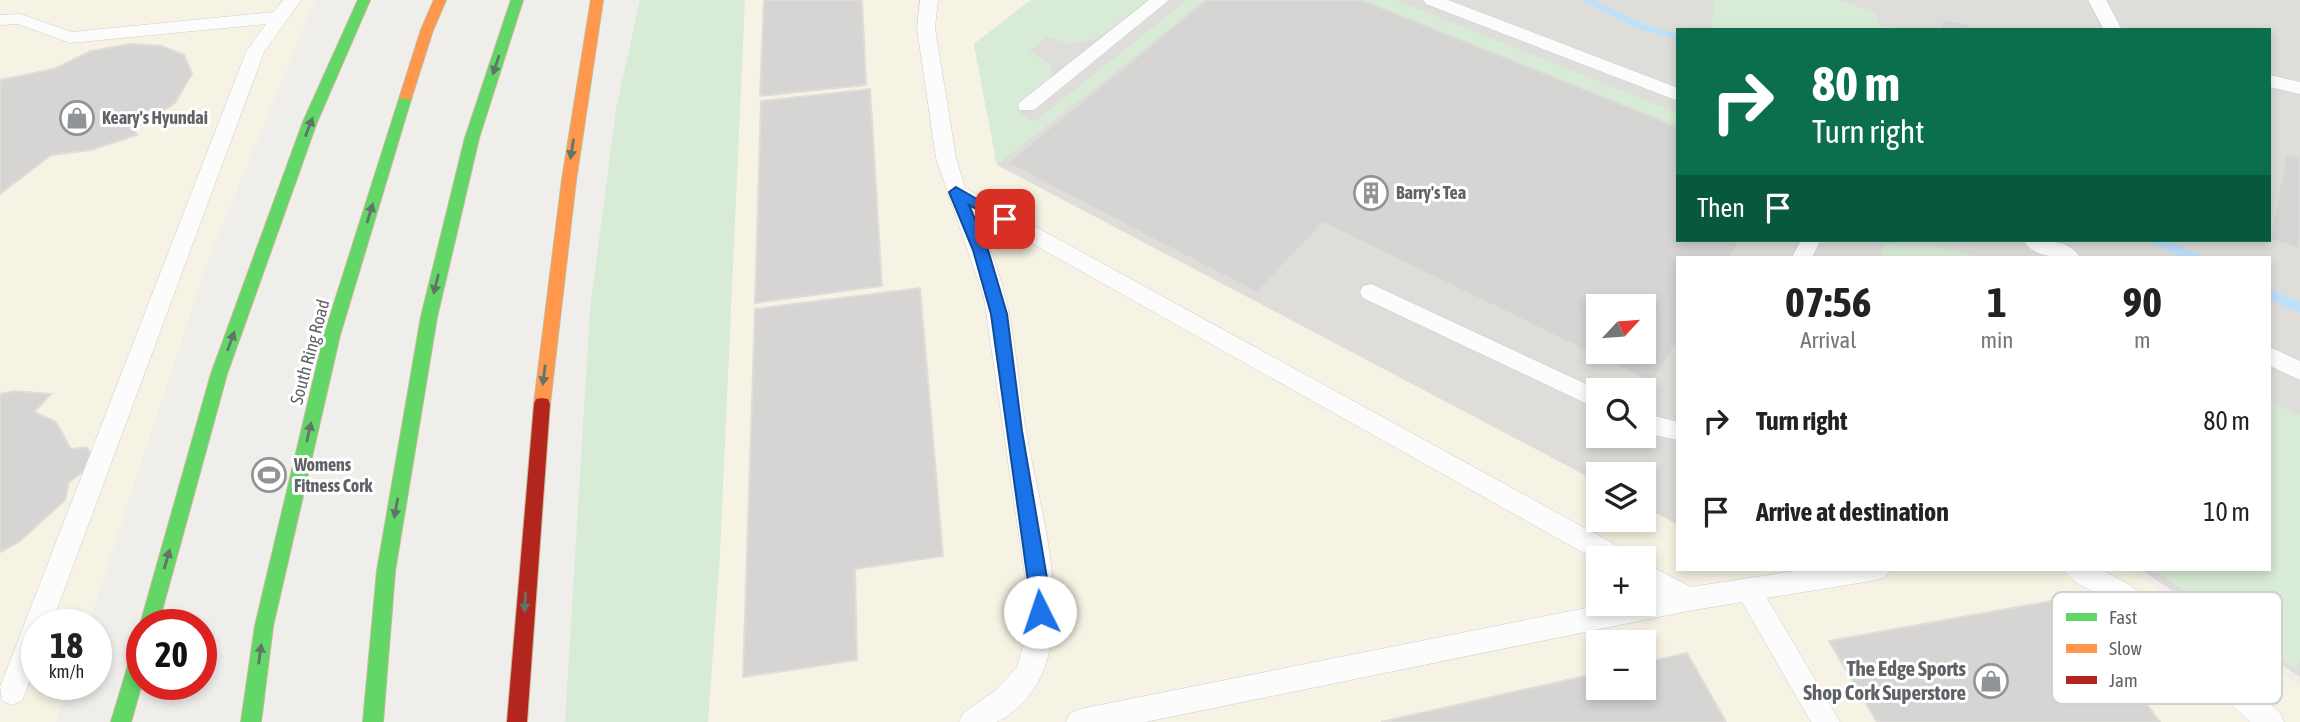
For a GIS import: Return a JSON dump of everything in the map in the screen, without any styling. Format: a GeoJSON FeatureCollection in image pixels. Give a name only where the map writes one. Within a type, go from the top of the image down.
{"type":"FeatureCollection","features":[{"type":"Feature","properties":{"kind":"highway"},"geometry":{"type":"LineString","coordinates":[[153,609],[219,374],[310,122],[364,0]]}},
{"type":"Feature","properties":{"kind":"highway","name":"South Ring Road"},"geometry":{"type":"LineString","coordinates":[[251,722],[264,626],[332,335],[427,30],[440,0]]}},
{"type":"Feature","properties":{"kind":"highway"},"geometry":{"type":"LineString","coordinates":[[373,722],[386,571],[429,317],[472,138],[517,0]]}},
{"type":"Feature","properties":{"kind":"highway"},"geometry":{"type":"LineString","coordinates":[[517,722],[541,395],[563,210],[597,0]]}},
{"type":"Feature","properties":{"kind":"highway"},"geometry":{"type":"LineString","coordinates":[[583,82],[610,0]]}},
{"type":"Feature","properties":{"kind":"highway"},"geometry":{"type":"LineString","coordinates":[[121,722],[127,700]]}},
{"type":"Feature","properties":{"kind":"lane"},"geometry":{"type":"LineString","coordinates":[[929,0],[926,28],[946,159],[956,192],[980,250],[999,314],[1014,431],[1039,584],[1041,618],[1034,657],[1021,685],[995,708],[973,722]]}},
{"type":"Feature","properties":{"kind":"lane"},"geometry":{"type":"LineString","coordinates":[[1027,106],[1160,0]]}},
{"type":"Feature","properties":{"kind":"lane"},"geometry":{"type":"LineString","coordinates":[[1432,0],[1676,93]]}},
{"type":"Feature","properties":{"kind":"lane"},"geometry":{"type":"LineString","coordinates":[[2097,0],[2112,28]]}},
{"type":"Feature","properties":{"kind":"lane"},"geometry":{"type":"LineString","coordinates":[[0,20],[20,19],[70,38],[286,8]]}},
{"type":"Feature","properties":{"kind":"lane"},"geometry":{"type":"LineString","coordinates":[[43,609],[255,51],[286,8]]}},
{"type":"Feature","properties":{"kind":"lane"},"geometry":{"type":"LineString","coordinates":[[2271,81],[2300,88]]}},
{"type":"Feature","properties":{"kind":"lane"},"geometry":{"type":"LineString","coordinates":[[956,192],[1594,546]]}},
{"type":"Feature","properties":{"kind":"lane"},"geometry":{"type":"LineString","coordinates":[[2037,242],[2067,256]]}},
{"type":"Feature","properties":{"kind":"lane"},"geometry":{"type":"LineString","coordinates":[[1371,292],[1586,394]]}},
{"type":"Feature","properties":{"kind":"lane"},"geometry":{"type":"LineString","coordinates":[[2271,357],[2300,372]]}},
{"type":"Feature","properties":{"kind":"lane"},"geometry":{"type":"LineString","coordinates":[[1656,427],[1676,431]]}},
{"type":"Feature","properties":{"kind":"lane"},"geometry":{"type":"LineString","coordinates":[[1080,722],[1688,599],[1864,571]]}},
{"type":"Feature","properties":{"kind":"lane"},"geometry":{"type":"LineString","coordinates":[[2081,571],[2119,592]]}},
{"type":"Feature","properties":{"kind":"lane"},"geometry":{"type":"LineString","coordinates":[[1656,581],[1688,599]]}},
{"type":"Feature","properties":{"kind":"lane"},"geometry":{"type":"LineString","coordinates":[[1748,589],[1826,722]]}},
{"type":"Feature","properties":{"kind":"lane"},"geometry":{"type":"LineString","coordinates":[[12,692],[21,668]]}},
{"type":"Feature","properties":{"kind":"lane"},"geometry":{"type":"LineString","coordinates":[[2251,704],[2270,722]]}},
{"type":"Feature","properties":{"kind":"shaded area"},"geometry":{"type":"Polygon","coordinates":[[[0,0],[315,0],[207,263],[93,609],[21,609],[21,700],[64,700],[56,722],[0,722],[0,0]]]}},
{"type":"Feature","properties":{"kind":"shaded area"},"geometry":{"type":"Polygon","coordinates":[[[692,0],[1031,0],[974,44],[1586,474],[1586,532],[1656,532],[1656,513],[1676,524],[1676,571],[2132,571],[2163,592],[2052,592],[2052,704],[2282,704],[2282,674],[2300,686],[2300,722],[624,722],[692,0]]]}},
{"type":"Feature","properties":{"kind":"shaded area"},"geometry":{"type":"Polygon","coordinates":[[[1032,0],[2300,0],[2300,677],[2282,665],[2282,592],[2174,592],[2143,571],[2271,571],[2271,256],[1676,256],[1676,524],[1656,513],[1656,462],[1586,462],[1586,476],[997,165],[974,44],[1032,0]]]}},
{"type":"Feature","properties":{"kind":"green space"},"geometry":{"type":"Polygon","coordinates":[[[640,0],[745,0],[720,553],[708,722],[565,722],[590,310],[616,109],[640,0]]]}},
{"type":"Feature","properties":{"kind":"green space"},"geometry":{"type":"Polygon","coordinates":[[[1031,0],[1150,0],[1096,39],[1069,44],[1047,37],[1029,51],[1050,64],[1052,75],[1016,112],[1034,122],[1187,0],[1206,0],[997,165],[974,44],[1031,0]]]}},
{"type":"Feature","properties":{"kind":"green space"},"geometry":{"type":"Polygon","coordinates":[[[1362,0],[1396,0],[1676,112],[1675,125],[1362,0]]]}},
{"type":"Feature","properties":{"kind":"green space"},"geometry":{"type":"Polygon","coordinates":[[[1714,0],[1840,0],[1874,13],[1879,24],[1892,28],[1712,28],[1714,0]]]}},
{"type":"Feature","properties":{"kind":"green space"},"geometry":{"type":"Polygon","coordinates":[[[1886,244],[1932,246],[1977,256],[1880,256],[1886,244]]]}},
{"type":"Feature","properties":{"kind":"green space"},"geometry":{"type":"Polygon","coordinates":[[[2271,401],[2300,415],[2300,659],[2296,670],[2282,660],[2282,592],[2186,592],[2156,571],[2271,571],[2271,401]]]}},
{"type":"Feature","properties":{"kind":"building"},"geometry":{"type":"Polygon","coordinates":[[[764,0],[862,0],[866,85],[760,96],[764,0]]]}},
{"type":"Feature","properties":{"kind":"building","name":"Barry's Tea"},"geometry":{"type":"Polygon","coordinates":[[[1206,0],[1362,0],[1676,126],[1676,242],[1740,242],[1731,256],[1676,256],[1676,344],[1655,378],[1642,378],[1613,364],[1656,364],[1656,294],[1586,294],[1586,351],[1323,223],[1257,293],[1007,163],[1206,0]]]}},
{"type":"Feature","properties":{"kind":"building"},"geometry":{"type":"Polygon","coordinates":[[[1943,19],[1981,28],[1941,28],[1943,19]]]}},
{"type":"Feature","properties":{"kind":"building","name":"Keary's Hyundai"},"geometry":{"type":"Polygon","coordinates":[[[130,44],[162,46],[184,55],[192,74],[175,103],[134,129],[137,135],[91,150],[51,155],[0,194],[0,80],[54,69],[91,51],[130,44]]]}},
{"type":"Feature","properties":{"kind":"building"},"geometry":{"type":"Polygon","coordinates":[[[870,89],[882,286],[755,303],[761,101],[870,89]]]}},
{"type":"Feature","properties":{"kind":"building"},"geometry":{"type":"Polygon","coordinates":[[[2286,154],[2300,158],[2300,249],[2271,239],[2286,154]]]}},
{"type":"Feature","properties":{"kind":"building"},"geometry":{"type":"Polygon","coordinates":[[[920,288],[943,556],[855,569],[857,660],[743,677],[755,309],[920,288]]]}},
{"type":"Feature","properties":{"kind":"building"},"geometry":{"type":"Polygon","coordinates":[[[14,391],[51,394],[34,412],[56,422],[71,449],[87,447],[92,455],[86,470],[69,482],[65,500],[19,542],[0,552],[0,394],[14,391]]]}},
{"type":"Feature","properties":{"kind":"building","name":"The Edge Sports Shop Cork Superstore"},"geometry":{"type":"Polygon","coordinates":[[[2052,601],[2052,704],[2147,704],[2160,722],[1877,722],[1829,641],[2052,601]]]}},
{"type":"Feature","properties":{"kind":"building"},"geometry":{"type":"Polygon","coordinates":[[[1687,653],[1726,722],[1381,722],[1586,676],[1586,700],[1656,700],[1656,660],[1687,653]]]}},
{"type":"Feature","properties":{"kind":"waterway"},"geometry":{"type":"LineString","coordinates":[[1586,0],[1642,27],[1676,36]]}},
{"type":"Feature","properties":{"kind":"waterway"},"geometry":{"type":"LineString","coordinates":[[2160,242],[2192,256]]}},
{"type":"Feature","properties":{"kind":"waterway"},"geometry":{"type":"LineString","coordinates":[[2271,294],[2300,308]]}},
{"type":"Feature","properties":{"kind":"traffic: fast"},"geometry":{"type":"LineString","coordinates":[[153,609],[219,374],[310,122],[364,0]]}},
{"type":"Feature","properties":{"kind":"traffic: fast"},"geometry":{"type":"LineString","coordinates":[[373,722],[386,571],[429,317],[472,138],[517,0]]}},
{"type":"Feature","properties":{"kind":"traffic: fast"},"geometry":{"type":"LineString","coordinates":[[251,722],[264,626],[332,335],[406,96]]}},
{"type":"Feature","properties":{"kind":"traffic: fast"},"geometry":{"type":"LineString","coordinates":[[121,722],[127,700]]}},
{"type":"Feature","properties":{"kind":"traffic: slow"},"geometry":{"type":"LineString","coordinates":[[406,96],[427,30],[440,0]]}},
{"type":"Feature","properties":{"kind":"traffic: slow"},"geometry":{"type":"LineString","coordinates":[[542,404],[569,180],[597,0]]}},
{"type":"Feature","properties":{"kind":"traffic: jam"},"geometry":{"type":"LineString","coordinates":[[517,722],[542,404]]}},
{"type":"Feature","properties":{"kind":"place","name":"Keary's Hyundai"},"geometry":{"type":"Point","coordinates":[77,118]}},
{"type":"Feature","properties":{"kind":"place","name":"Barry's Tea"},"geometry":{"type":"Point","coordinates":[1371,193]}},
{"type":"Feature","properties":{"kind":"place","name":"Womens Fitness Cork"},"geometry":{"type":"Point","coordinates":[269,475]}},
{"type":"Feature","properties":{"kind":"place","name":"The Edge Sports Shop Cork Superstore"},"geometry":{"type":"Point","coordinates":[1991,681]}},
{"type":"Feature","properties":{"kind":"route"},"geometry":{"type":"LineString","coordinates":[[1005,219],[956,192],[990,277],[999,314],[1014,431],[1039,584],[1040,612]]}}]}
